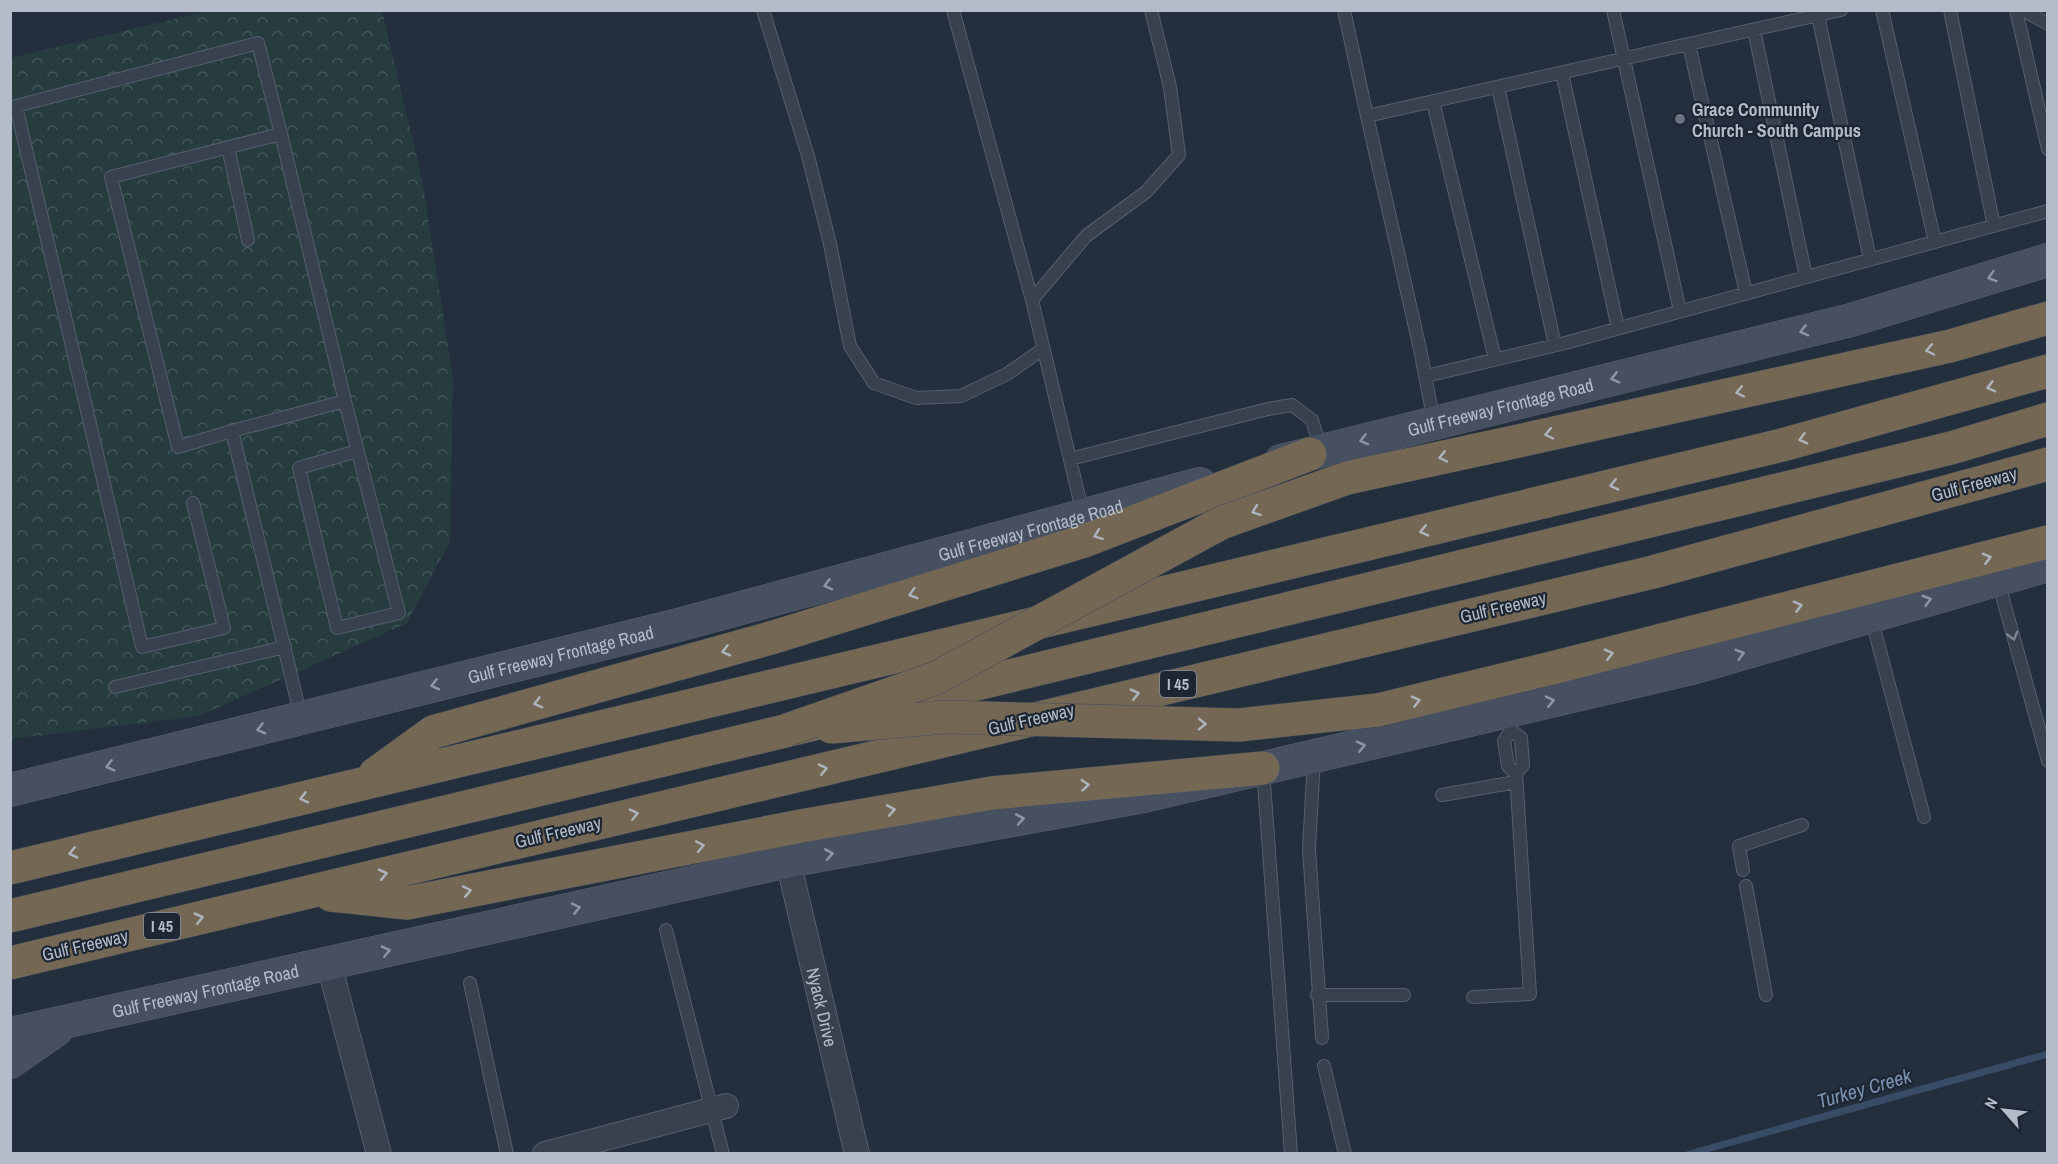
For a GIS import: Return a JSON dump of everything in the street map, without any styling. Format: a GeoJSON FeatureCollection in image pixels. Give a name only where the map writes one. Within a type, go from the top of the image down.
{"type":"FeatureCollection","features":[{"type":"Feature","properties":{"kind":"highway"},"geometry":{"type":"LineString","coordinates":[[787,730],[936,678],[1221,523],[1347,478],[1950,346],[2048,318]]}},
{"type":"Feature","properties":{"kind":"highway"},"geometry":{"type":"LineString","coordinates":[[10,868],[1782,445],[2048,371]]}},
{"type":"Feature","properties":{"kind":"highway"},"geometry":{"type":"LineString","coordinates":[[10,916],[1951,448],[2048,419]]}},
{"type":"Feature","properties":{"kind":"highway"},"geometry":{"type":"LineString","coordinates":[[361,784],[433,732],[774,637],[1084,541],[1315,452]]}},
{"type":"Feature","properties":{"kind":"highway","name":"Gulf Freeway"},"geometry":{"type":"LineString","coordinates":[[10,963],[1653,572],[2048,464]]}},
{"type":"Feature","properties":{"kind":"highway"},"geometry":{"type":"LineString","coordinates":[[787,730],[945,717],[1239,724],[1378,710],[2048,542]]}},
{"type":"Feature","properties":{"kind":"highway"},"geometry":{"type":"LineString","coordinates":[[305,892],[407,903],[801,826],[992,793],[1263,768]]}},
{"type":"Feature","properties":{"kind":"main road","name":"Gulf Freeway Frontage Road"},"geometry":{"type":"LineString","coordinates":[[12,790],[690,622],[1315,452],[1851,320],[2048,260]]}},
{"type":"Feature","properties":{"kind":"main road","name":"Gulf Freeway Frontage Road"},"geometry":{"type":"LineString","coordinates":[[10,1034],[788,861],[1144,796],[1314,757],[1509,721],[2048,565]]}},
{"type":"Feature","properties":{"kind":"main road"},"geometry":{"type":"LineString","coordinates":[[10,1062],[70,1020]]}},
{"type":"Feature","properties":{"kind":"street","name":"Nyack Drive"},"geometry":{"type":"LineString","coordinates":[[788,861],[857,1154]]}},
{"type":"Feature","properties":{"kind":"street"},"geometry":{"type":"LineString","coordinates":[[329,964],[379,1154]]}},
{"type":"Feature","properties":{"kind":"street"},"geometry":{"type":"LineString","coordinates":[[545,1154],[720,1107]]}},
{"type":"Feature","properties":{"kind":"lane"},"geometry":{"type":"LineString","coordinates":[[763,10],[810,167],[830,244],[850,346],[874,383],[916,398],[961,396],[1007,374],[1043,349]]}},
{"type":"Feature","properties":{"kind":"lane"},"geometry":{"type":"LineString","coordinates":[[952,10],[1032,300],[1083,515]]}},
{"type":"Feature","properties":{"kind":"lane"},"geometry":{"type":"LineString","coordinates":[[1032,300],[1086,236],[1146,192],[1179,155],[1170,87],[1151,10]]}},
{"type":"Feature","properties":{"kind":"lane"},"geometry":{"type":"LineString","coordinates":[[1344,10],[1426,376],[1434,423]]}},
{"type":"Feature","properties":{"kind":"lane"},"geometry":{"type":"LineString","coordinates":[[1613,10],[1622,60],[1680,311]]}},
{"type":"Feature","properties":{"kind":"lane"},"geometry":{"type":"LineString","coordinates":[[1367,117],[1841,10]]}},
{"type":"Feature","properties":{"kind":"lane"},"geometry":{"type":"LineString","coordinates":[[1882,10],[1935,242]]}},
{"type":"Feature","properties":{"kind":"lane"},"geometry":{"type":"LineString","coordinates":[[1950,10],[1994,226]]}},
{"type":"Feature","properties":{"kind":"lane"},"geometry":{"type":"LineString","coordinates":[[2016,10],[2048,149]]}},
{"type":"Feature","properties":{"kind":"lane"},"geometry":{"type":"LineString","coordinates":[[2023,10],[2048,24]]}},
{"type":"Feature","properties":{"kind":"lane"},"geometry":{"type":"LineString","coordinates":[[1818,16],[1870,259]]}},
{"type":"Feature","properties":{"kind":"lane"},"geometry":{"type":"LineString","coordinates":[[1754,30],[1806,277]]}},
{"type":"Feature","properties":{"kind":"lane"},"geometry":{"type":"LineString","coordinates":[[193,503],[224,628],[142,647],[16,106],[258,43],[357,451],[399,613],[337,628],[299,468],[357,451]]}},
{"type":"Feature","properties":{"kind":"lane"},"geometry":{"type":"LineString","coordinates":[[1689,45],[1746,293]]}},
{"type":"Feature","properties":{"kind":"lane"},"geometry":{"type":"LineString","coordinates":[[1562,73],[1618,328]]}},
{"type":"Feature","properties":{"kind":"lane"},"geometry":{"type":"LineString","coordinates":[[1498,87],[1555,345]]}},
{"type":"Feature","properties":{"kind":"lane"},"geometry":{"type":"LineString","coordinates":[[1433,102],[1495,359]]}},
{"type":"Feature","properties":{"kind":"lane"},"geometry":{"type":"LineString","coordinates":[[281,134],[111,177],[178,447],[345,401]]}},
{"type":"Feature","properties":{"kind":"lane"},"geometry":{"type":"LineString","coordinates":[[228,147],[248,240]]}},
{"type":"Feature","properties":{"kind":"lane"},"geometry":{"type":"LineString","coordinates":[[1426,376],[1555,345],[2048,211]]}},
{"type":"Feature","properties":{"kind":"lane"},"geometry":{"type":"LineString","coordinates":[[1070,459],[1292,405],[1312,420],[1315,452]]}},
{"type":"Feature","properties":{"kind":"lane"},"geometry":{"type":"LineString","coordinates":[[232,431],[302,718]]}},
{"type":"Feature","properties":{"kind":"lane"},"geometry":{"type":"LineString","coordinates":[[1998,579],[2047,756]]}},
{"type":"Feature","properties":{"kind":"lane"},"geometry":{"type":"LineString","coordinates":[[1870,616],[1923,817]]}},
{"type":"Feature","properties":{"kind":"lane"},"geometry":{"type":"LineString","coordinates":[[115,687],[285,647]]}},
{"type":"Feature","properties":{"kind":"lane"},"geometry":{"type":"LineString","coordinates":[[1473,997],[1530,994],[1516,778],[1508,766],[1504,741],[1509,721]]}},
{"type":"Feature","properties":{"kind":"lane"},"geometry":{"type":"LineString","coordinates":[[1314,757],[1309,849],[1317,995],[1322,1038]]}},
{"type":"Feature","properties":{"kind":"lane"},"geometry":{"type":"LineString","coordinates":[[1263,768],[1291,1154]]}},
{"type":"Feature","properties":{"kind":"lane"},"geometry":{"type":"LineString","coordinates":[[1442,795],[1516,778]]}},
{"type":"Feature","properties":{"kind":"lane"},"geometry":{"type":"LineString","coordinates":[[1743,870],[1739,846],[1802,825]]}},
{"type":"Feature","properties":{"kind":"lane"},"geometry":{"type":"LineString","coordinates":[[1746,886],[1766,995]]}},
{"type":"Feature","properties":{"kind":"lane"},"geometry":{"type":"LineString","coordinates":[[666,930],[720,1107],[723,1154]]}},
{"type":"Feature","properties":{"kind":"lane"},"geometry":{"type":"LineString","coordinates":[[470,983],[507,1154]]}},
{"type":"Feature","properties":{"kind":"lane"},"geometry":{"type":"LineString","coordinates":[[1317,995],[1404,994]]}},
{"type":"Feature","properties":{"kind":"lane"},"geometry":{"type":"LineString","coordinates":[[1324,1066],[1345,1154]]}},
{"type":"Feature","properties":{"kind":"green space"},"geometry":{"type":"Polygon","coordinates":[[[208,11],[382,11],[422,179],[453,378],[450,541],[407,623],[199,716],[11,739],[10,58],[208,11]]]}},
{"type":"Feature","properties":{"kind":"waterway","name":"Turkey Creek"},"geometry":{"type":"LineString","coordinates":[[1689,1154],[2048,1054]]}},
{"type":"Feature","properties":{"kind":"place","name":"Grace Community Church - South Campus"},"geometry":{"type":"Point","coordinates":[1680,119]}}]}
